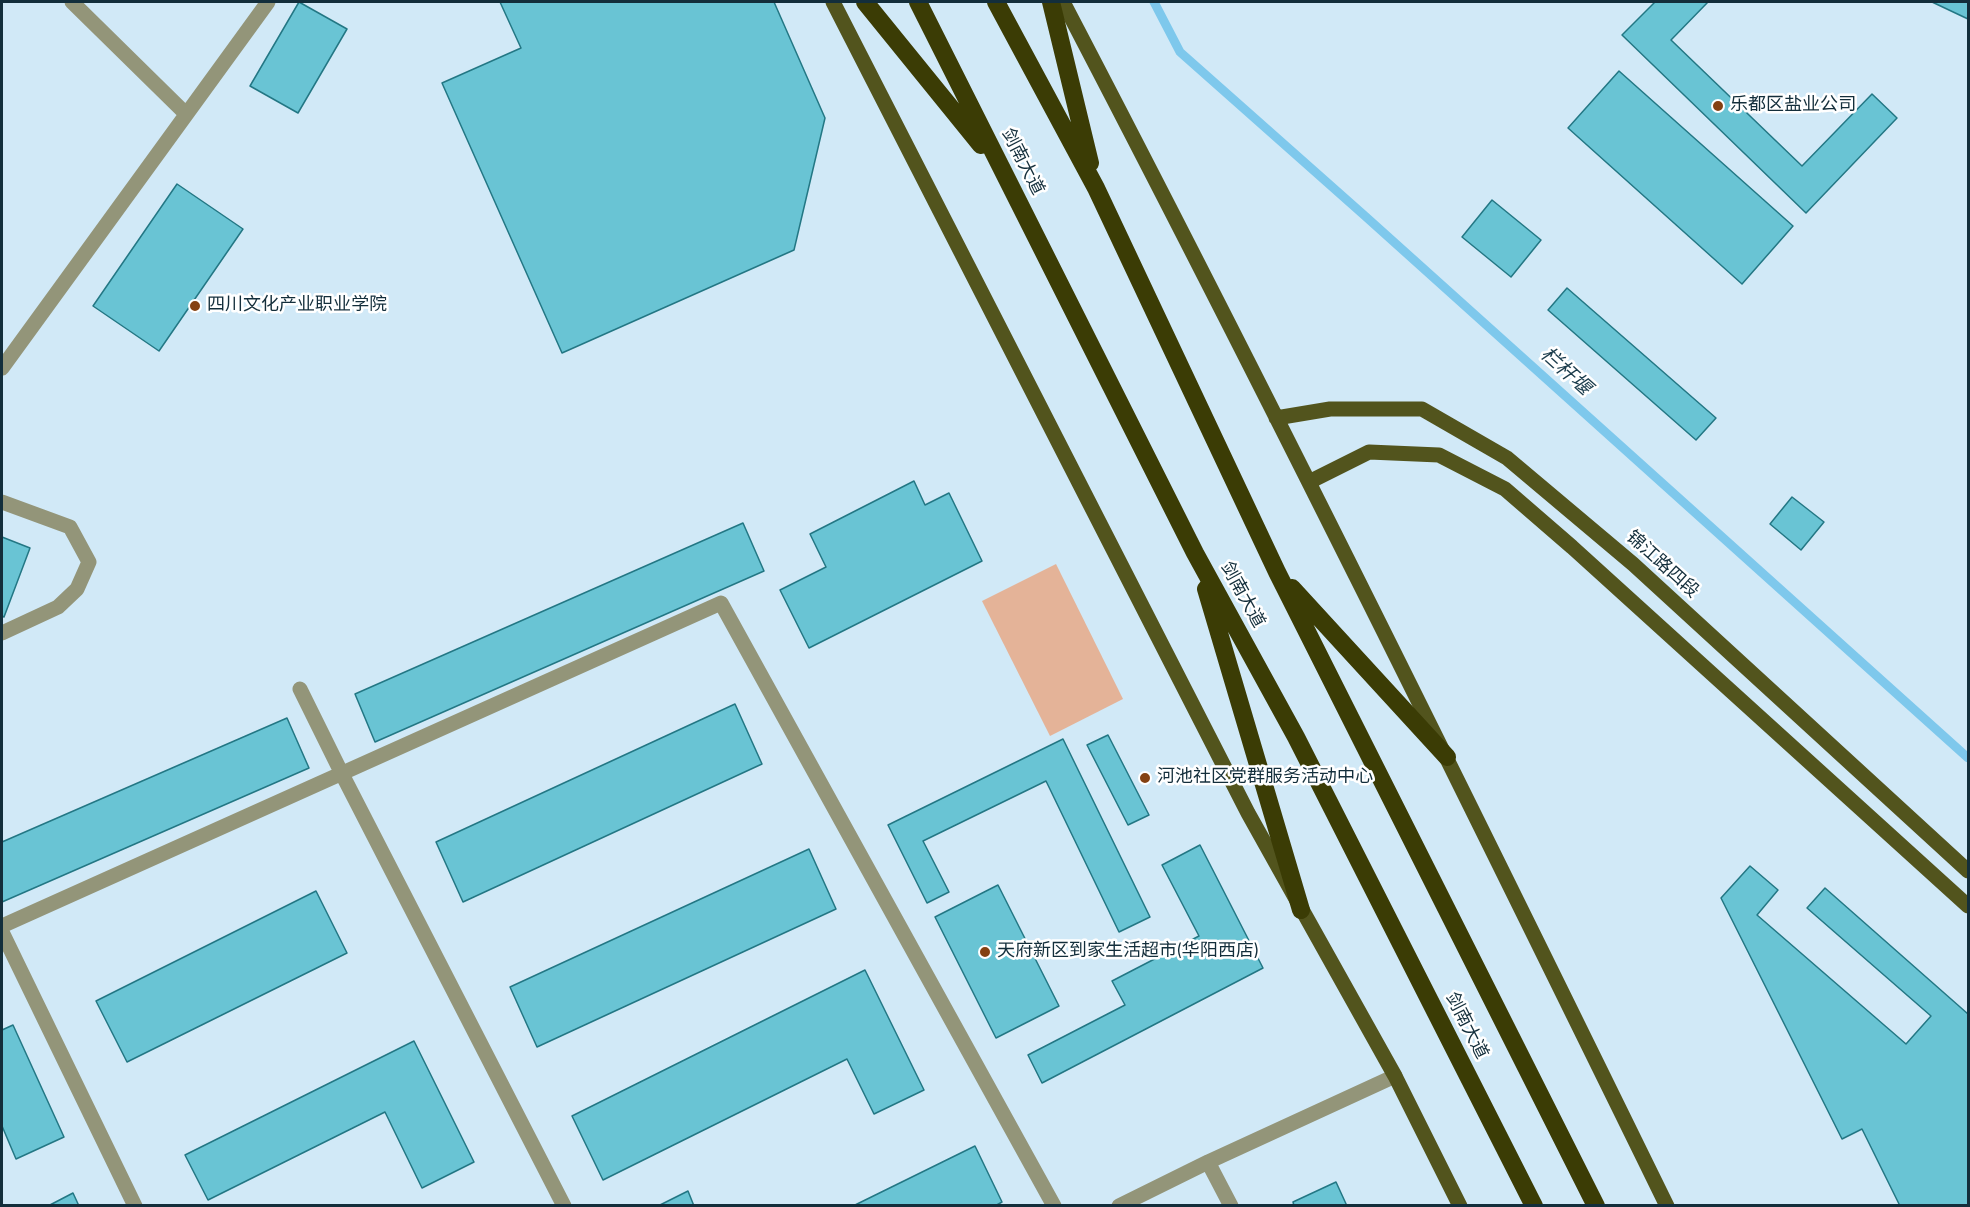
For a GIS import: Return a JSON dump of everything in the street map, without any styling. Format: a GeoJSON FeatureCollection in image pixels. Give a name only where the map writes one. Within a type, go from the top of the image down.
{"type":"FeatureCollection","features":[{"type":"Feature","properties":{"kind":"highway"},"geometry":{"type":"LineString","coordinates":[[865,2],[1004,173]]}},
{"type":"Feature","properties":{"kind":"highway","name":"剑南大道"},"geometry":{"type":"LineString","coordinates":[[918,2],[1195,553],[1296,737],[1534,1206]]}},
{"type":"Feature","properties":{"kind":"highway","name":"剑南大道"},"geometry":{"type":"LineString","coordinates":[[996,2],[1096,188],[1277,572],[1596,1206]]}},
{"type":"Feature","properties":{"kind":"highway"},"geometry":{"type":"LineString","coordinates":[[1051,2],[1096,188]]}},
{"type":"Feature","properties":{"kind":"highway"},"geometry":{"type":"LineString","coordinates":[[1195,553],[1301,910]]}},
{"type":"Feature","properties":{"kind":"highway"},"geometry":{"type":"LineString","coordinates":[[1277,572],[1447,756]]}},
{"type":"Feature","properties":{"kind":"main road"},"geometry":{"type":"LineString","coordinates":[[832,2],[1248,813],[1395,1076],[1460,1206]]}},
{"type":"Feature","properties":{"kind":"main road"},"geometry":{"type":"LineString","coordinates":[[1063,2],[1447,756],[1666,1206]]}},
{"type":"Feature","properties":{"kind":"main road","name":"锦江路四段"},"geometry":{"type":"LineString","coordinates":[[1276,418],[1330,408],[1422,409],[1507,458],[1632,564],[1968,870]]}},
{"type":"Feature","properties":{"kind":"main road"},"geometry":{"type":"LineString","coordinates":[[1309,482],[1369,452],[1439,455],[1505,489],[1968,906]]}},
{"type":"Feature","properties":{"kind":"street"},"geometry":{"type":"LineString","coordinates":[[72,2],[186,114]]}},
{"type":"Feature","properties":{"kind":"street"},"geometry":{"type":"LineString","coordinates":[[2,368],[268,2]]}},
{"type":"Feature","properties":{"kind":"street"},"geometry":{"type":"LineString","coordinates":[[2,502],[70,527],[89,562],[77,589],[58,607],[2,633]]}},
{"type":"Feature","properties":{"kind":"street"},"geometry":{"type":"LineString","coordinates":[[2,926],[721,603],[1054,1206]]}},
{"type":"Feature","properties":{"kind":"street"},"geometry":{"type":"LineString","coordinates":[[300,689],[564,1206]]}},
{"type":"Feature","properties":{"kind":"street"},"geometry":{"type":"LineString","coordinates":[[2,932],[135,1206]]}},
{"type":"Feature","properties":{"kind":"street"},"geometry":{"type":"LineString","coordinates":[[1119,1206],[1208,1162],[1395,1076]]}},
{"type":"Feature","properties":{"kind":"street"},"geometry":{"type":"LineString","coordinates":[[1208,1162],[1231,1206]]}},
{"type":"Feature","properties":{"kind":"shaded area"},"geometry":{"type":"Polygon","coordinates":[[[1056,564],[1123,699],[1050,736],[982,601],[1056,564]]]}},
{"type":"Feature","properties":{"kind":"building"},"geometry":{"type":"Polygon","coordinates":[[[299,2],[347,29],[298,113],[250,86],[299,2]]]}},
{"type":"Feature","properties":{"kind":"building"},"geometry":{"type":"Polygon","coordinates":[[[500,2],[774,2],[825,118],[794,250],[562,353],[442,83],[521,48],[500,2]]]}},
{"type":"Feature","properties":{"kind":"building","name":"乐都区盐业公司"},"geometry":{"type":"Polygon","coordinates":[[[1655,2],[1708,2],[1671,40],[1802,166],[1872,94],[1897,118],[1806,213],[1622,35],[1655,2]]]}},
{"type":"Feature","properties":{"kind":"building"},"geometry":{"type":"Polygon","coordinates":[[[1932,2],[1968,2],[1968,19],[1932,2]]]}},
{"type":"Feature","properties":{"kind":"building"},"geometry":{"type":"Polygon","coordinates":[[[1619,71],[1793,226],[1742,284],[1568,128],[1619,71]]]}},
{"type":"Feature","properties":{"kind":"building"},"geometry":{"type":"Polygon","coordinates":[[[177,184],[243,229],[159,351],[93,306],[177,184]]]}},
{"type":"Feature","properties":{"kind":"building"},"geometry":{"type":"Polygon","coordinates":[[[1492,200],[1541,240],[1511,277],[1462,237],[1492,200]]]}},
{"type":"Feature","properties":{"kind":"building"},"geometry":{"type":"Polygon","coordinates":[[[1567,288],[1716,418],[1696,440],[1548,310],[1567,288]]]}},
{"type":"Feature","properties":{"kind":"building"},"geometry":{"type":"Polygon","coordinates":[[[914,481],[925,505],[949,493],[982,561],[809,648],[780,590],[826,567],[810,534],[914,481]]]}},
{"type":"Feature","properties":{"kind":"building"},"geometry":{"type":"Polygon","coordinates":[[[1792,497],[1824,522],[1801,550],[1770,524],[1792,497]]]}},
{"type":"Feature","properties":{"kind":"building"},"geometry":{"type":"Polygon","coordinates":[[[743,523],[764,571],[375,742],[355,694],[743,523]]]}},
{"type":"Feature","properties":{"kind":"building"},"geometry":{"type":"Polygon","coordinates":[[[2,537],[30,548],[4,617],[2,616],[2,537]]]}},
{"type":"Feature","properties":{"kind":"building"},"geometry":{"type":"Polygon","coordinates":[[[735,704],[762,764],[463,902],[436,842],[735,704]]]}},
{"type":"Feature","properties":{"kind":"building"},"geometry":{"type":"Polygon","coordinates":[[[287,718],[309,768],[2,902],[2,842],[287,718]]]}},
{"type":"Feature","properties":{"kind":"building"},"geometry":{"type":"Polygon","coordinates":[[[1108,735],[1149,815],[1128,825],[1087,745],[1108,735]]]}},
{"type":"Feature","properties":{"kind":"building"},"geometry":{"type":"Polygon","coordinates":[[[1063,739],[1150,917],[1119,932],[1046,781],[923,841],[949,892],[927,903],[888,825],[1063,739]]]}},
{"type":"Feature","properties":{"kind":"building"},"geometry":{"type":"Polygon","coordinates":[[[1200,845],[1263,968],[1042,1083],[1028,1055],[1125,1005],[1112,981],[1199,936],[1162,865],[1200,845]]]}},
{"type":"Feature","properties":{"kind":"building"},"geometry":{"type":"Polygon","coordinates":[[[809,849],[836,909],[537,1047],[510,987],[809,849]]]}},
{"type":"Feature","properties":{"kind":"building"},"geometry":{"type":"Polygon","coordinates":[[[1750,866],[1778,890],[1757,915],[1906,1044],[1931,1016],[1807,908],[1825,888],[1968,1014],[1968,1206],[1900,1206],[1862,1129],[1842,1139],[1721,898],[1750,866]]]}},
{"type":"Feature","properties":{"kind":"building"},"geometry":{"type":"Polygon","coordinates":[[[998,885],[1059,1006],[996,1038],[935,917],[998,885]]]}},
{"type":"Feature","properties":{"kind":"building"},"geometry":{"type":"Polygon","coordinates":[[[316,891],[347,953],[127,1062],[96,1001],[316,891]]]}},
{"type":"Feature","properties":{"kind":"building"},"geometry":{"type":"Polygon","coordinates":[[[865,970],[924,1090],[874,1114],[847,1059],[603,1180],[572,1116],[865,970]]]}},
{"type":"Feature","properties":{"kind":"building"},"geometry":{"type":"Polygon","coordinates":[[[13,1025],[64,1137],[16,1159],[2,1126],[2,1030],[13,1025]]]}},
{"type":"Feature","properties":{"kind":"building"},"geometry":{"type":"Polygon","coordinates":[[[414,1041],[474,1162],[422,1188],[385,1112],[208,1200],[185,1155],[414,1041]]]}},
{"type":"Feature","properties":{"kind":"building"},"geometry":{"type":"Polygon","coordinates":[[[975,1146],[1002,1202],[995,1206],[853,1206],[975,1146]]]}},
{"type":"Feature","properties":{"kind":"building"},"geometry":{"type":"Polygon","coordinates":[[[1336,1182],[1347,1206],[1294,1206],[1293,1202],[1336,1182]]]}},
{"type":"Feature","properties":{"kind":"building"},"geometry":{"type":"Polygon","coordinates":[[[688,1191],[694,1206],[658,1206],[688,1191]]]}},
{"type":"Feature","properties":{"kind":"building"},"geometry":{"type":"Polygon","coordinates":[[[73,1193],[79,1206],[48,1206],[73,1193]]]}},
{"type":"Feature","properties":{"kind":"waterway","name":"栏杆堰"},"geometry":{"type":"LineString","coordinates":[[1154,2],[1180,52],[1968,758]]}},
{"type":"Feature","properties":{"kind":"place","name":"乐都区盐业公司"},"geometry":{"type":"Point","coordinates":[1718,106]}},
{"type":"Feature","properties":{"kind":"place","name":"四川文化产业职业学院"},"geometry":{"type":"Point","coordinates":[195,306]}},
{"type":"Feature","properties":{"kind":"place","name":"河池社区党群服务活动中心"},"geometry":{"type":"Point","coordinates":[1145,778]}},
{"type":"Feature","properties":{"kind":"place","name":"天府新区到家生活超市(华阳西店)"},"geometry":{"type":"Point","coordinates":[985,952]}}]}
